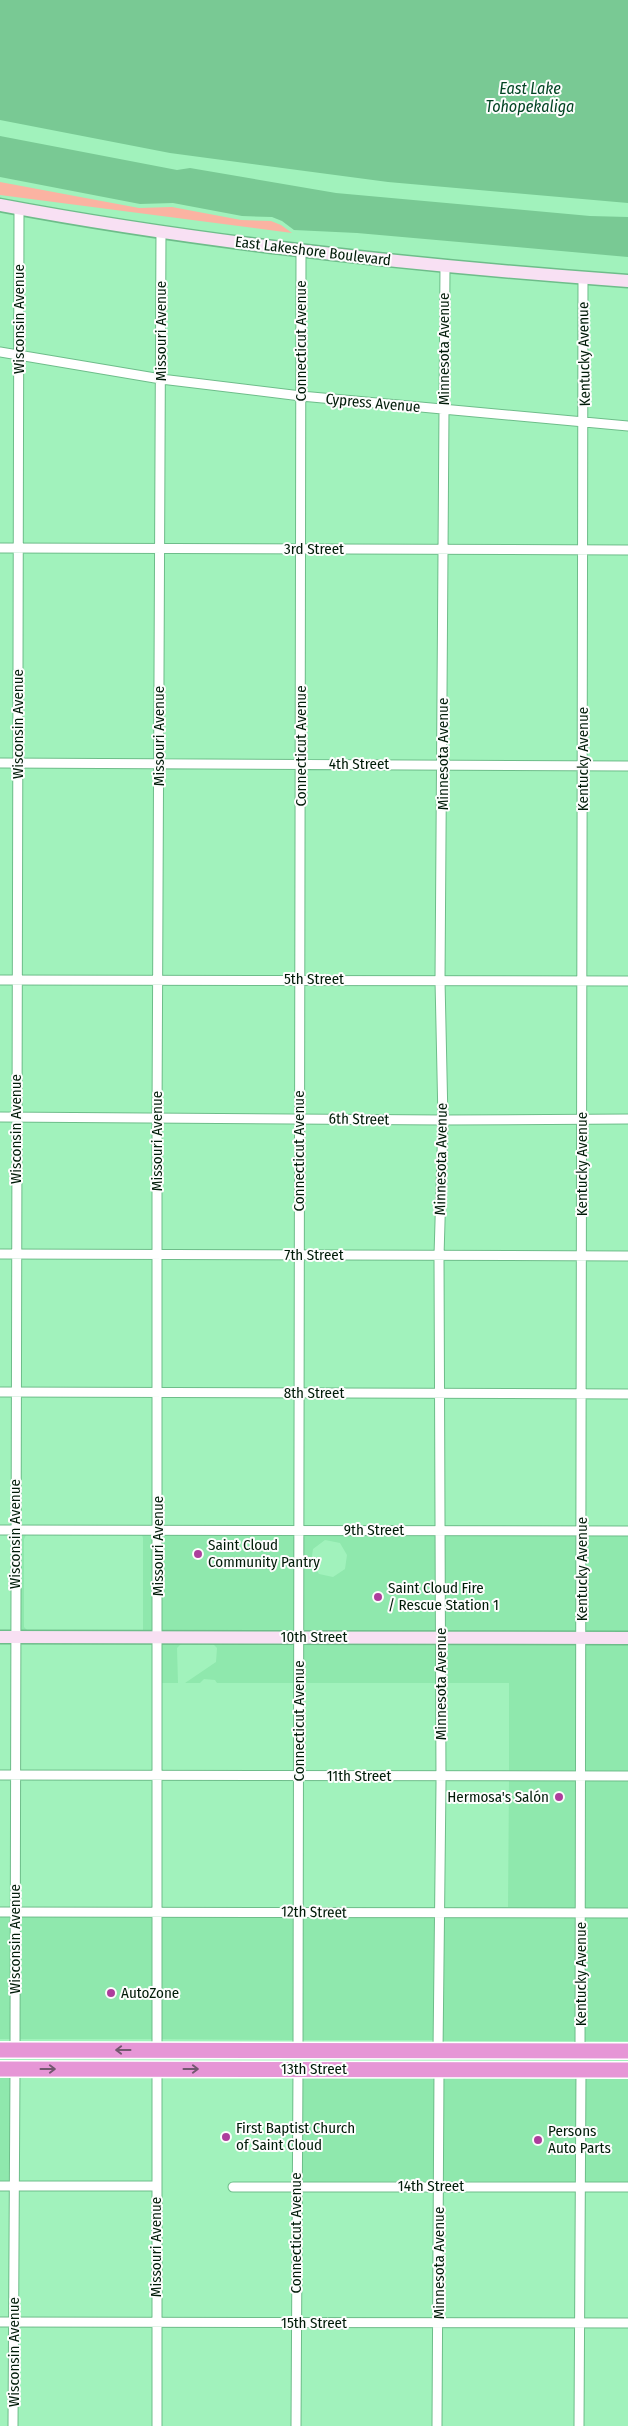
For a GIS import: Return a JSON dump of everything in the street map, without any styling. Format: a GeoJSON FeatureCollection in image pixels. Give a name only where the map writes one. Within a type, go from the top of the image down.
{"type":"FeatureCollection","features":[{"type":"Feature","properties":{"kind":"highway","name":"13th Street"},"geometry":{"type":"LineString","coordinates":[[8,2050],[628,2051]]}},
{"type":"Feature","properties":{"kind":"highway"},"geometry":{"type":"LineString","coordinates":[[0,2064],[10,2058],[8,2050]]}},
{"type":"Feature","properties":{"kind":"highway"},"geometry":{"type":"LineString","coordinates":[[8,2069],[28,2057],[46,2050]]}},
{"type":"Feature","properties":{"kind":"highway"},"geometry":{"type":"LineString","coordinates":[[125,2069],[152,2058],[156,2050]]}},
{"type":"Feature","properties":{"kind":"highway"},"geometry":{"type":"LineString","coordinates":[[157,2069],[168,2059],[189,2050]]}},
{"type":"Feature","properties":{"kind":"highway"},"geometry":{"type":"LineString","coordinates":[[222,2068],[240,2060],[283,2060],[292,2057],[298,2050]]}},
{"type":"Feature","properties":{"kind":"highway"},"geometry":{"type":"LineString","coordinates":[[298,2069],[312,2058],[351,2058],[367,2050]]}},
{"type":"Feature","properties":{"kind":"highway"},"geometry":{"type":"LineString","coordinates":[[357,2069],[378,2060],[433,2059],[438,2051]]}},
{"type":"Feature","properties":{"kind":"highway"},"geometry":{"type":"LineString","coordinates":[[439,2070],[450,2059],[496,2058],[508,2051]]}},
{"type":"Feature","properties":{"kind":"highway"},"geometry":{"type":"LineString","coordinates":[[495,2069],[520,2060],[568,2061],[575,2058],[580,2051]]}},
{"type":"Feature","properties":{"kind":"highway"},"geometry":{"type":"LineString","coordinates":[[581,2070],[593,2059],[628,2058]]}},
{"type":"Feature","properties":{"kind":"highway","name":"13th Street"},"geometry":{"type":"LineString","coordinates":[[8,2069],[628,2070]]}},
{"type":"Feature","properties":{"kind":"street","name":"East Lakeshore Boulevard"},"geometry":{"type":"LineString","coordinates":[[0,205],[301,251],[445,267],[628,281]]}},
{"type":"Feature","properties":{"kind":"street","name":"Wisconsin Avenue"},"geometry":{"type":"LineString","coordinates":[[8,2050],[15,1912],[19,208]]}},
{"type":"Feature","properties":{"kind":"street","name":"Missouri Avenue"},"geometry":{"type":"LineString","coordinates":[[156,2050],[157,1117],[161,231]]}},
{"type":"Feature","properties":{"kind":"street","name":"Connecticut Avenue"},"geometry":{"type":"LineString","coordinates":[[298,2050],[300,1776],[298,1255],[300,1118],[301,251]]}},
{"type":"Feature","properties":{"kind":"street","name":"Minnesota Avenue"},"geometry":{"type":"LineString","coordinates":[[438,2051],[441,1776],[439,1256],[443,1120],[440,980],[445,267]]}},
{"type":"Feature","properties":{"kind":"street","name":"Kentucky Avenue"},"geometry":{"type":"LineString","coordinates":[[580,2051],[583,549],[585,420],[583,278]]}},
{"type":"Feature","properties":{"kind":"street","name":"Cypress Avenue"},"geometry":{"type":"LineString","coordinates":[[0,352],[161,379],[301,396],[585,420],[593,424],[628,426]]}},
{"type":"Feature","properties":{"kind":"street","name":"3rd Street"},"geometry":{"type":"LineString","coordinates":[[0,548],[628,550]]}},
{"type":"Feature","properties":{"kind":"street","name":"4th Street"},"geometry":{"type":"LineString","coordinates":[[0,763],[628,766]]}},
{"type":"Feature","properties":{"kind":"street","name":"5th Street"},"geometry":{"type":"LineString","coordinates":[[0,980],[628,981]]}},
{"type":"Feature","properties":{"kind":"street","name":"6th Street"},"geometry":{"type":"LineString","coordinates":[[0,1117],[443,1120],[628,1119]]}},
{"type":"Feature","properties":{"kind":"street","name":"7th Street"},"geometry":{"type":"LineString","coordinates":[[0,1254],[628,1256]]}},
{"type":"Feature","properties":{"kind":"street","name":"8th Street"},"geometry":{"type":"LineString","coordinates":[[0,1392],[628,1394]]}},
{"type":"Feature","properties":{"kind":"street","name":"9th Street"},"geometry":{"type":"LineString","coordinates":[[0,1530],[628,1532]]}},
{"type":"Feature","properties":{"kind":"street","name":"10th Street"},"geometry":{"type":"LineString","coordinates":[[0,1637],[628,1638]]}},
{"type":"Feature","properties":{"kind":"street","name":"11th Street"},"geometry":{"type":"LineString","coordinates":[[0,1775],[628,1776]]}},
{"type":"Feature","properties":{"kind":"street","name":"12th Street"},"geometry":{"type":"LineString","coordinates":[[0,1912],[628,1913]]}},
{"type":"Feature","properties":{"kind":"street","name":"Wisconsin Avenue"},"geometry":{"type":"LineString","coordinates":[[8,2069],[14,2186],[13,2426]]}},
{"type":"Feature","properties":{"kind":"street","name":"Missouri Avenue"},"geometry":{"type":"LineString","coordinates":[[157,2069],[157,2426]]}},
{"type":"Feature","properties":{"kind":"street","name":"Connecticut Avenue"},"geometry":{"type":"LineString","coordinates":[[296,2426],[298,2069]]}},
{"type":"Feature","properties":{"kind":"street","name":"Minnesota Avenue"},"geometry":{"type":"LineString","coordinates":[[437,2426],[439,2070]]}},
{"type":"Feature","properties":{"kind":"street"},"geometry":{"type":"LineString","coordinates":[[579,2426],[581,2070]]}},
{"type":"Feature","properties":{"kind":"street"},"geometry":{"type":"LineString","coordinates":[[0,2186],[156,2186]]}},
{"type":"Feature","properties":{"kind":"street","name":"14th Street"},"geometry":{"type":"LineString","coordinates":[[233,2187],[628,2187]]}},
{"type":"Feature","properties":{"kind":"street","name":"15th Street"},"geometry":{"type":"LineString","coordinates":[[0,2322],[156,2324],[628,2323]]}},
{"type":"Feature","properties":{"kind":"shaded area"},"geometry":{"type":"Polygon","coordinates":[[[0,182],[139,208],[172,207],[241,220],[271,221],[292,233],[0,195],[0,182]]]}},
{"type":"Feature","properties":{"kind":"shaded area"},"geometry":{"type":"Polygon","coordinates":[[[20,1535],[26,1535],[24,1539],[24,1627],[28,1631],[143,1630],[142,1535],[153,1535],[152,1632],[20,1632],[20,1535]]]}},
{"type":"Feature","properties":{"kind":"shaded area"},"geometry":{"type":"Polygon","coordinates":[[[162,1535],[295,1535],[294,1632],[161,1632],[162,1535]]]}},
{"type":"Feature","properties":{"kind":"shaded area"},"geometry":{"type":"Polygon","coordinates":[[[303,1535],[436,1536],[436,1632],[303,1632],[303,1535]],[[325,1540],[313,1549],[311,1562],[319,1574],[333,1577],[345,1569],[347,1555],[340,1543],[325,1540]]]}},
{"type":"Feature","properties":{"kind":"shaded area"},"geometry":{"type":"Polygon","coordinates":[[[445,1536],[577,1536],[577,1633],[445,1632],[445,1536]]]}},
{"type":"Feature","properties":{"kind":"shaded area"},"geometry":{"type":"Polygon","coordinates":[[[586,1536],[628,1536],[628,1633],[586,1633],[586,1536]]]}},
{"type":"Feature","properties":{"kind":"shaded area"},"geometry":{"type":"Polygon","coordinates":[[[161,1642],[294,1642],[294,1683],[217,1683],[215,1680],[204,1679],[200,1683],[185,1683],[216,1662],[217,1648],[213,1644],[181,1644],[177,1648],[178,1683],[161,1683],[161,1642]]]}},
{"type":"Feature","properties":{"kind":"shaded area"},"geometry":{"type":"Polygon","coordinates":[[[303,1642],[436,1642],[436,1683],[303,1683],[303,1642]]]}},
{"type":"Feature","properties":{"kind":"shaded area"},"geometry":{"type":"Polygon","coordinates":[[[445,1642],[577,1643],[577,1771],[509,1771],[509,1683],[445,1683],[445,1642]]]}},
{"type":"Feature","properties":{"kind":"shaded area"},"geometry":{"type":"Polygon","coordinates":[[[586,1643],[628,1643],[628,1771],[586,1771],[586,1643]]]}},
{"type":"Feature","properties":{"kind":"shaded area"},"geometry":{"type":"Polygon","coordinates":[[[509,1781],[577,1781],[576,1908],[443,1908],[508,1907],[509,1781]]]}},
{"type":"Feature","properties":{"kind":"shaded area"},"geometry":{"type":"Polygon","coordinates":[[[586,1781],[628,1781],[628,1908],[585,1908],[586,1781]]]}},
{"type":"Feature","properties":{"kind":"shaded area"},"geometry":{"type":"Polygon","coordinates":[[[0,1917],[10,1917],[11,2039],[0,2039],[0,1917]]]}},
{"type":"Feature","properties":{"kind":"shaded area"},"geometry":{"type":"Polygon","coordinates":[[[19,1917],[152,1917],[152,2039],[19,2039],[19,1917]]]}},
{"type":"Feature","properties":{"kind":"shaded area"},"geometry":{"type":"Polygon","coordinates":[[[160,1917],[294,1917],[294,2040],[161,2039],[160,1917]]]}},
{"type":"Feature","properties":{"kind":"shaded area"},"geometry":{"type":"Polygon","coordinates":[[[303,1917],[434,1918],[434,2040],[303,2040],[303,1917]]]}},
{"type":"Feature","properties":{"kind":"shaded area"},"geometry":{"type":"Polygon","coordinates":[[[443,1918],[576,1918],[576,2041],[443,2041],[443,1918]]]}},
{"type":"Feature","properties":{"kind":"shaded area"},"geometry":{"type":"Polygon","coordinates":[[[585,1918],[628,1918],[628,2041],[585,2041],[585,1918]]]}},
{"type":"Feature","properties":{"kind":"shaded area"},"geometry":{"type":"Polygon","coordinates":[[[0,2076],[11,2076],[9,2181],[0,2181],[0,2076]]]}},
{"type":"Feature","properties":{"kind":"shaded area"},"geometry":{"type":"Polygon","coordinates":[[[302,2076],[435,2076],[435,2181],[301,2182],[302,2076]]]}},
{"type":"Feature","properties":{"kind":"shaded area"},"geometry":{"type":"Polygon","coordinates":[[[444,2076],[577,2076],[575,2182],[444,2181],[444,2076]]]}},
{"type":"Feature","properties":{"kind":"shaded area"},"geometry":{"type":"Polygon","coordinates":[[[585,2076],[628,2077],[628,2182],[584,2182],[585,2076]]]}},
{"type":"Feature","properties":{"kind":"water","name":"East Lake Tohopekaliga"},"geometry":{"type":"Polygon","coordinates":[[[0,0],[628,0],[628,203],[388,182],[170,153],[0,120],[0,0]]]}},
{"type":"Feature","properties":{"kind":"water"},"geometry":{"type":"Polygon","coordinates":[[[0,136],[177,170],[190,168],[336,193],[590,216],[628,217],[628,257],[357,233],[294,230],[282,221],[272,217],[242,216],[173,203],[140,204],[0,177],[0,136]]]}},
{"type":"Feature","properties":{"kind":"place","name":"Saint Cloud Community Pantry"},"geometry":{"type":"Point","coordinates":[198,1554]}},
{"type":"Feature","properties":{"kind":"place","name":"Saint Cloud Fire / Rescue Station 1"},"geometry":{"type":"Point","coordinates":[378,1597]}},
{"type":"Feature","properties":{"kind":"place","name":"Hermosa's Salón"},"geometry":{"type":"Point","coordinates":[559,1797]}},
{"type":"Feature","properties":{"kind":"place","name":"AutoZone"},"geometry":{"type":"Point","coordinates":[111,1993]}},
{"type":"Feature","properties":{"kind":"place","name":"First Baptist Church of Saint Cloud"},"geometry":{"type":"Point","coordinates":[226,2137]}},
{"type":"Feature","properties":{"kind":"place","name":"Persons Auto Parts"},"geometry":{"type":"Point","coordinates":[538,2140]}}]}
